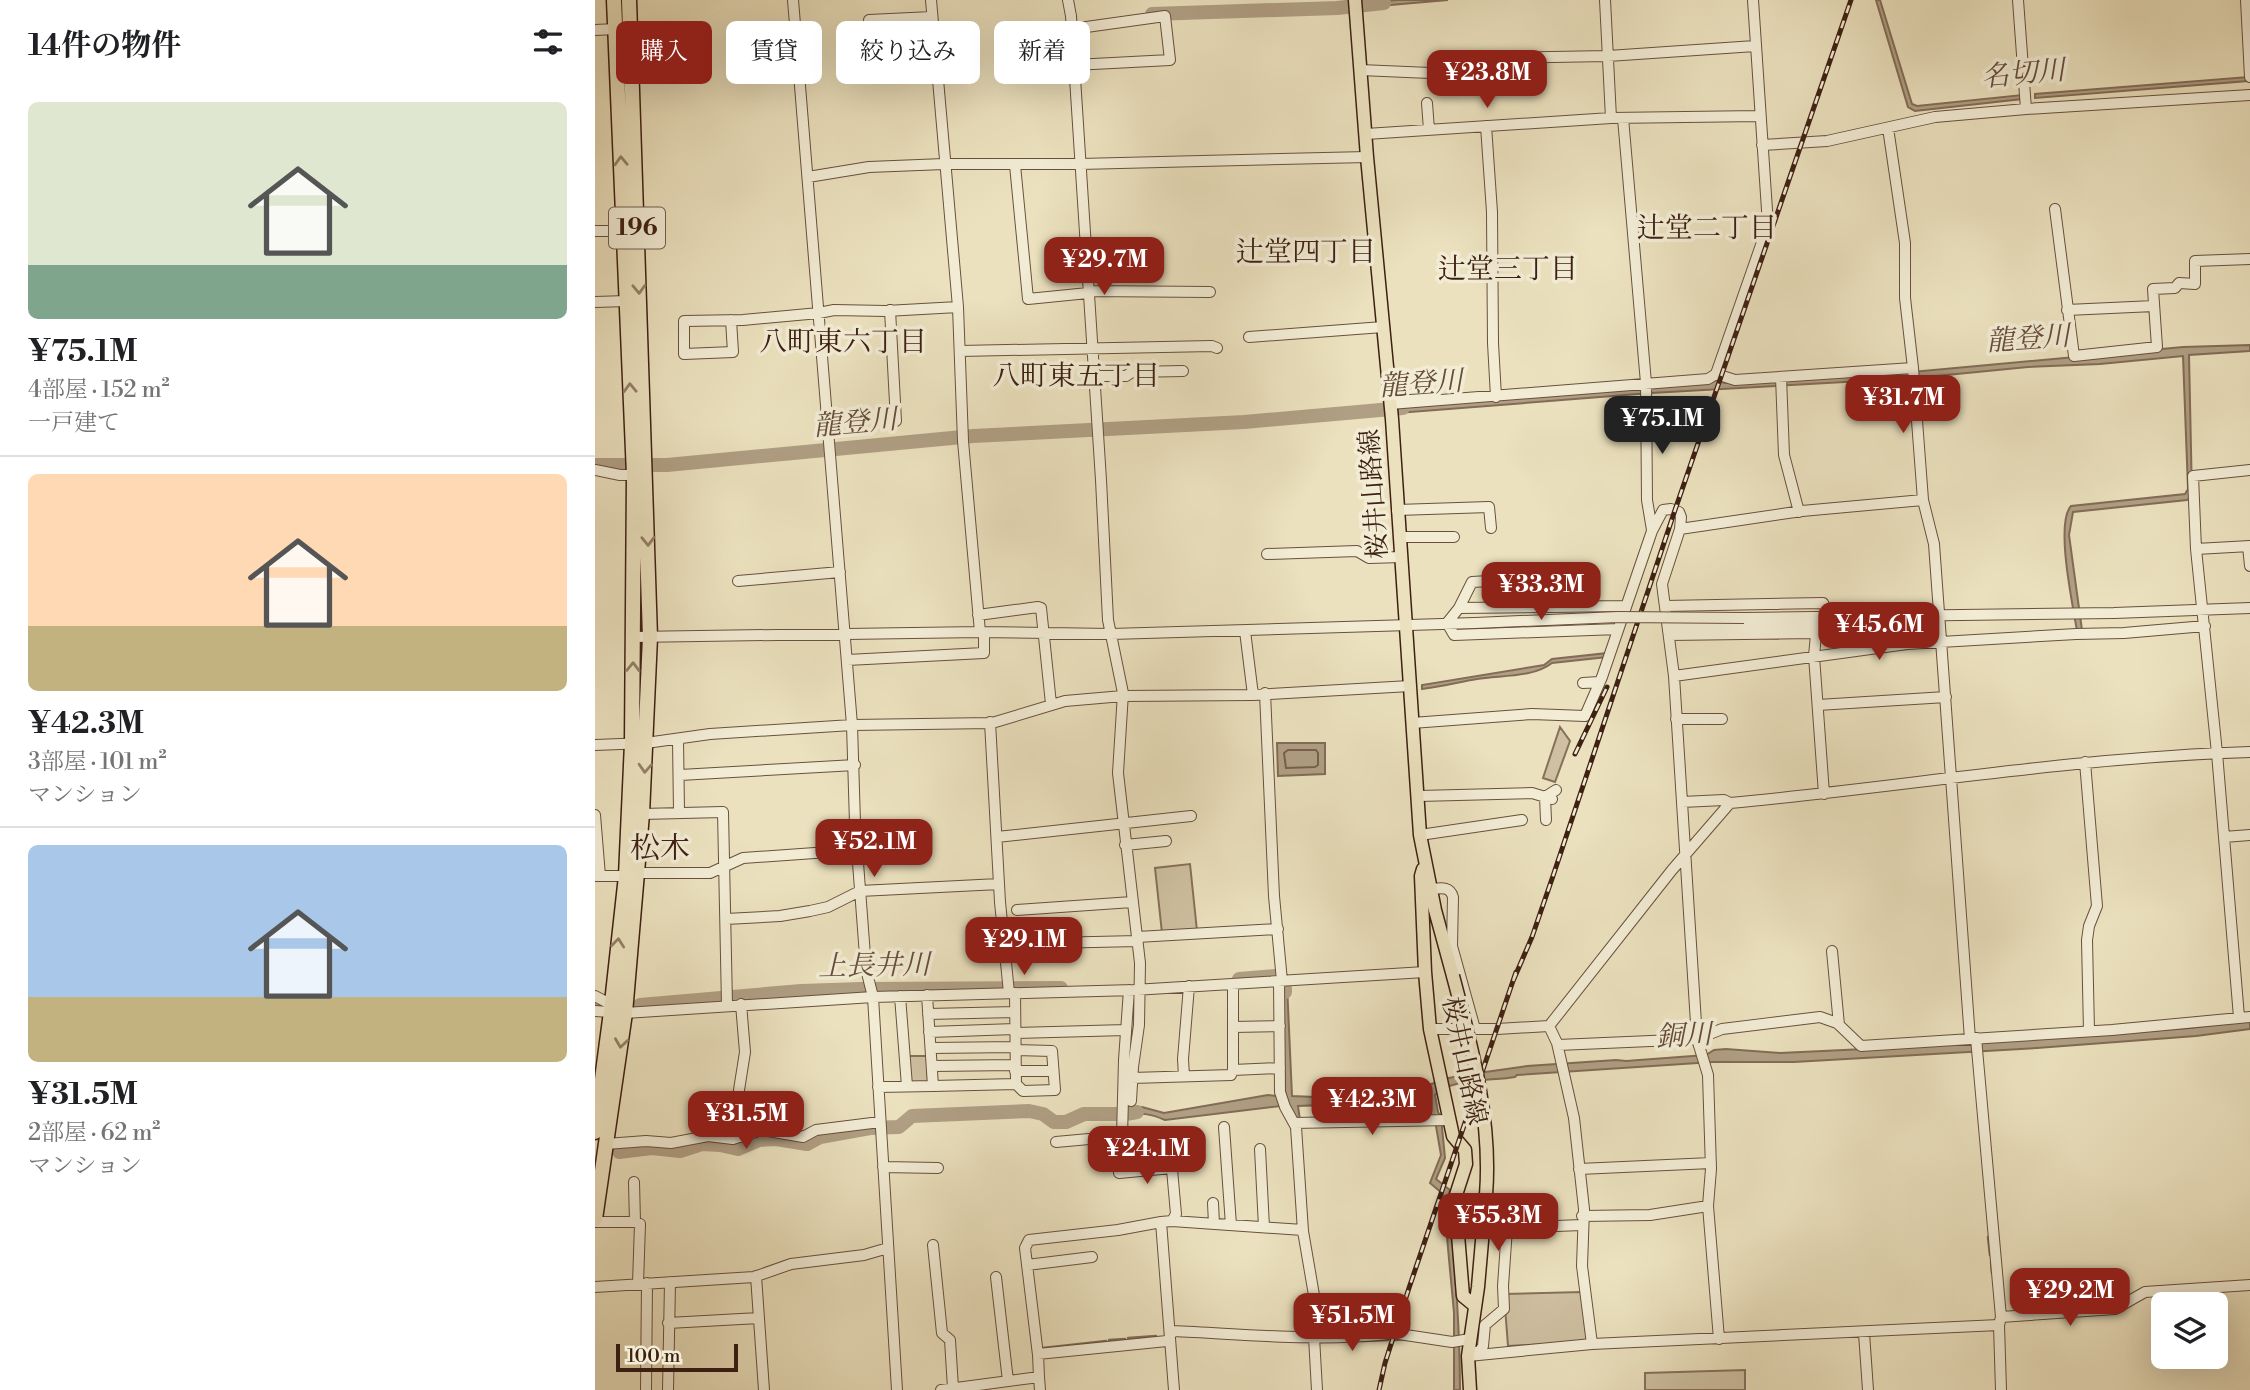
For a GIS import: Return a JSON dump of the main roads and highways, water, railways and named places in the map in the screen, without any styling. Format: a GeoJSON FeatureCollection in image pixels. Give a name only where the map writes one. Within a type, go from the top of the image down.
{"type":"FeatureCollection","features":[{"type":"Feature","properties":{"kind":"highway","name":"196"},"geometry":{"type":"LineString","coordinates":[[595,1220],[606,1144],[650,637],[627,301],[614,0]]}},
{"type":"Feature","properties":{"kind":"highway","name":"196"},"geometry":{"type":"LineString","coordinates":[[629,0],[640,468],[633,637],[642,814],[631,875]]}},
{"type":"Feature","properties":{"kind":"highway","name":"196"},"geometry":{"type":"LineString","coordinates":[[595,1132],[616,1010]]}},
{"type":"Feature","properties":{"kind":"main road","name":"桜井山路線"},"geometry":{"type":"LineString","coordinates":[[1355,0],[1402,557],[1420,835],[1438,923],[1483,1103],[1486,1195],[1478,1287],[1469,1349],[1470,1390]]}},
{"type":"Feature","properties":{"kind":"main road","name":"桜井山路線"},"geometry":{"type":"LineString","coordinates":[[1426,858],[1421,876],[1430,1029],[1453,1136],[1465,1150],[1466,1164],[1455,1198],[1462,1296],[1474,1305]]}},
{"type":"Feature","properties":{"kind":"water"},"geometry":{"type":"Polygon","coordinates":[[[1448,0],[1368,7],[1367,2],[1448,0]]]}},
{"type":"Feature","properties":{"kind":"water"},"geometry":{"type":"Polygon","coordinates":[[[1876,0],[1880,0],[1912,104],[1917,106],[2022,95],[2022,99],[1915,111],[1908,107],[1876,0]]]}},
{"type":"Feature","properties":{"kind":"water"},"geometry":{"type":"Polygon","coordinates":[[[2248,77],[2248,81],[2035,98],[2035,94],[2248,77]]]}},
{"type":"Feature","properties":{"kind":"water"},"geometry":{"type":"Polygon","coordinates":[[[2250,345],[2250,351],[2189,355],[2192,496],[2187,500],[2073,512],[2069,535],[2082,630],[2077,631],[2065,546],[2067,515],[2071,506],[2185,494],[2188,489],[2183,356],[1916,378],[1651,393],[1398,413],[1397,406],[1709,383],[1715,380],[1725,383],[1901,373],[2183,347],[2250,345]]]}},
{"type":"Feature","properties":{"kind":"water"},"geometry":{"type":"Polygon","coordinates":[[[1608,653],[1607,657],[1552,663],[1526,674],[1422,689],[1422,685],[1544,665],[1552,659],[1608,653]]]}},
{"type":"Feature","properties":{"kind":"water"},"geometry":{"type":"Polygon","coordinates":[[[1277,743],[1325,743],[1325,774],[1278,776],[1277,743]]]}},
{"type":"Feature","properties":{"kind":"water"},"geometry":{"type":"Polygon","coordinates":[[[1287,984],[1292,1096],[1362,1099],[1427,1086],[1443,1079],[1527,1066],[1706,1055],[1714,1050],[1726,1049],[1780,1053],[1865,1049],[2190,1028],[2250,1020],[2250,1029],[2196,1036],[2037,1048],[1794,1062],[1713,1062],[1517,1075],[1450,1086],[1435,1095],[1441,1117],[1445,1158],[1436,1179],[1450,1190],[1448,1197],[1457,1294],[1460,1366],[1460,1390],[1454,1390],[1454,1313],[1443,1194],[1430,1183],[1441,1155],[1429,1095],[1379,1103],[1298,1106],[1300,1120],[1296,1120],[1289,1105],[1165,1120],[1146,1114],[1126,1118],[1125,1110],[1142,1107],[1164,1113],[1268,1095],[1285,1097],[1282,987],[1287,984]]]}},
{"type":"Feature","properties":{"kind":"waterway","name":"名切川"},"geometry":{"type":"LineString","coordinates":[[1152,14],[1337,8],[1384,3]]}},
{"type":"Feature","properties":{"kind":"waterway","name":"龍登川"},"geometry":{"type":"LineString","coordinates":[[595,465],[667,465],[973,436],[1244,422],[1403,408]]}},
{"type":"Feature","properties":{"kind":"waterway","name":"上長井川"},"geometry":{"type":"LineString","coordinates":[[1239,979],[1275,976],[1285,992]]}},
{"type":"Feature","properties":{"kind":"waterway","name":"上長井川"},"geometry":{"type":"LineString","coordinates":[[640,1005],[801,991],[1061,988]]}},
{"type":"Feature","properties":{"kind":"waterway","name":"上長井川"},"geometry":{"type":"LineString","coordinates":[[619,1152],[652,1148],[680,1151],[702,1144],[738,1149],[759,1140],[776,1139],[807,1144],[820,1137],[870,1128],[899,1127],[912,1116],[1029,1111],[1043,1114],[1054,1122],[1066,1122],[1084,1114],[1137,1112]]}},
{"type":"Feature","properties":{"kind":"waterway"},"geometry":{"type":"LineString","coordinates":[[1988,1237],[1990,1255]]}},
{"type":"Feature","properties":{"kind":"waterway"},"geometry":{"type":"LineString","coordinates":[[1991,1262],[1992,1273]]}},
{"type":"Feature","properties":{"kind":"waterway"},"geometry":{"type":"LineString","coordinates":[[1128,1338],[1156,1336]]}},
{"type":"Feature","properties":{"kind":"waterway"},"geometry":{"type":"LineString","coordinates":[[1109,1340],[1125,1339]]}},
{"type":"Feature","properties":{"kind":"waterway"},"geometry":{"type":"LineString","coordinates":[[1395,1340],[1405,1339]]}},
{"type":"Feature","properties":{"kind":"waterway"},"geometry":{"type":"LineString","coordinates":[[1363,1341],[1388,1340]]}},
{"type":"Feature","properties":{"kind":"waterway"},"geometry":{"type":"LineString","coordinates":[[1043,1348],[1106,1341]]}},
{"type":"Feature","properties":{"kind":"railway"},"geometry":{"type":"LineString","coordinates":[[1513,981],[1532,937],[1675,510],[1851,0]]}},
{"type":"Feature","properties":{"kind":"railway"},"geometry":{"type":"LineString","coordinates":[[1575,754],[1607,687]]}},
{"type":"Feature","properties":{"kind":"railway"},"geometry":{"type":"LineString","coordinates":[[1379,1390],[1409,1288],[1516,972]]}},
{"type":"Feature","properties":{"kind":"district","name":"辻堂二丁目"},"geometry":{"type":"Point","coordinates":[1707,228]}},
{"type":"Feature","properties":{"kind":"district","name":"辻堂四丁目"},"geometry":{"type":"Point","coordinates":[1306,252]}},
{"type":"Feature","properties":{"kind":"district","name":"辻堂三丁目"},"geometry":{"type":"Point","coordinates":[1508,269]}},
{"type":"Feature","properties":{"kind":"district","name":"八町東六丁目"},"geometry":{"type":"Point","coordinates":[843,342]}},
{"type":"Feature","properties":{"kind":"district","name":"八町東五丁目"},"geometry":{"type":"Point","coordinates":[1076,376]}},
{"type":"Feature","properties":{"kind":"district","name":"松木"},"geometry":{"type":"Point","coordinates":[660,849]}},
{"type":"Feature","properties":{"kind":"water label","name":"銅川"},"geometry":{"type":"Point","coordinates":[1684,1036]}}]}
